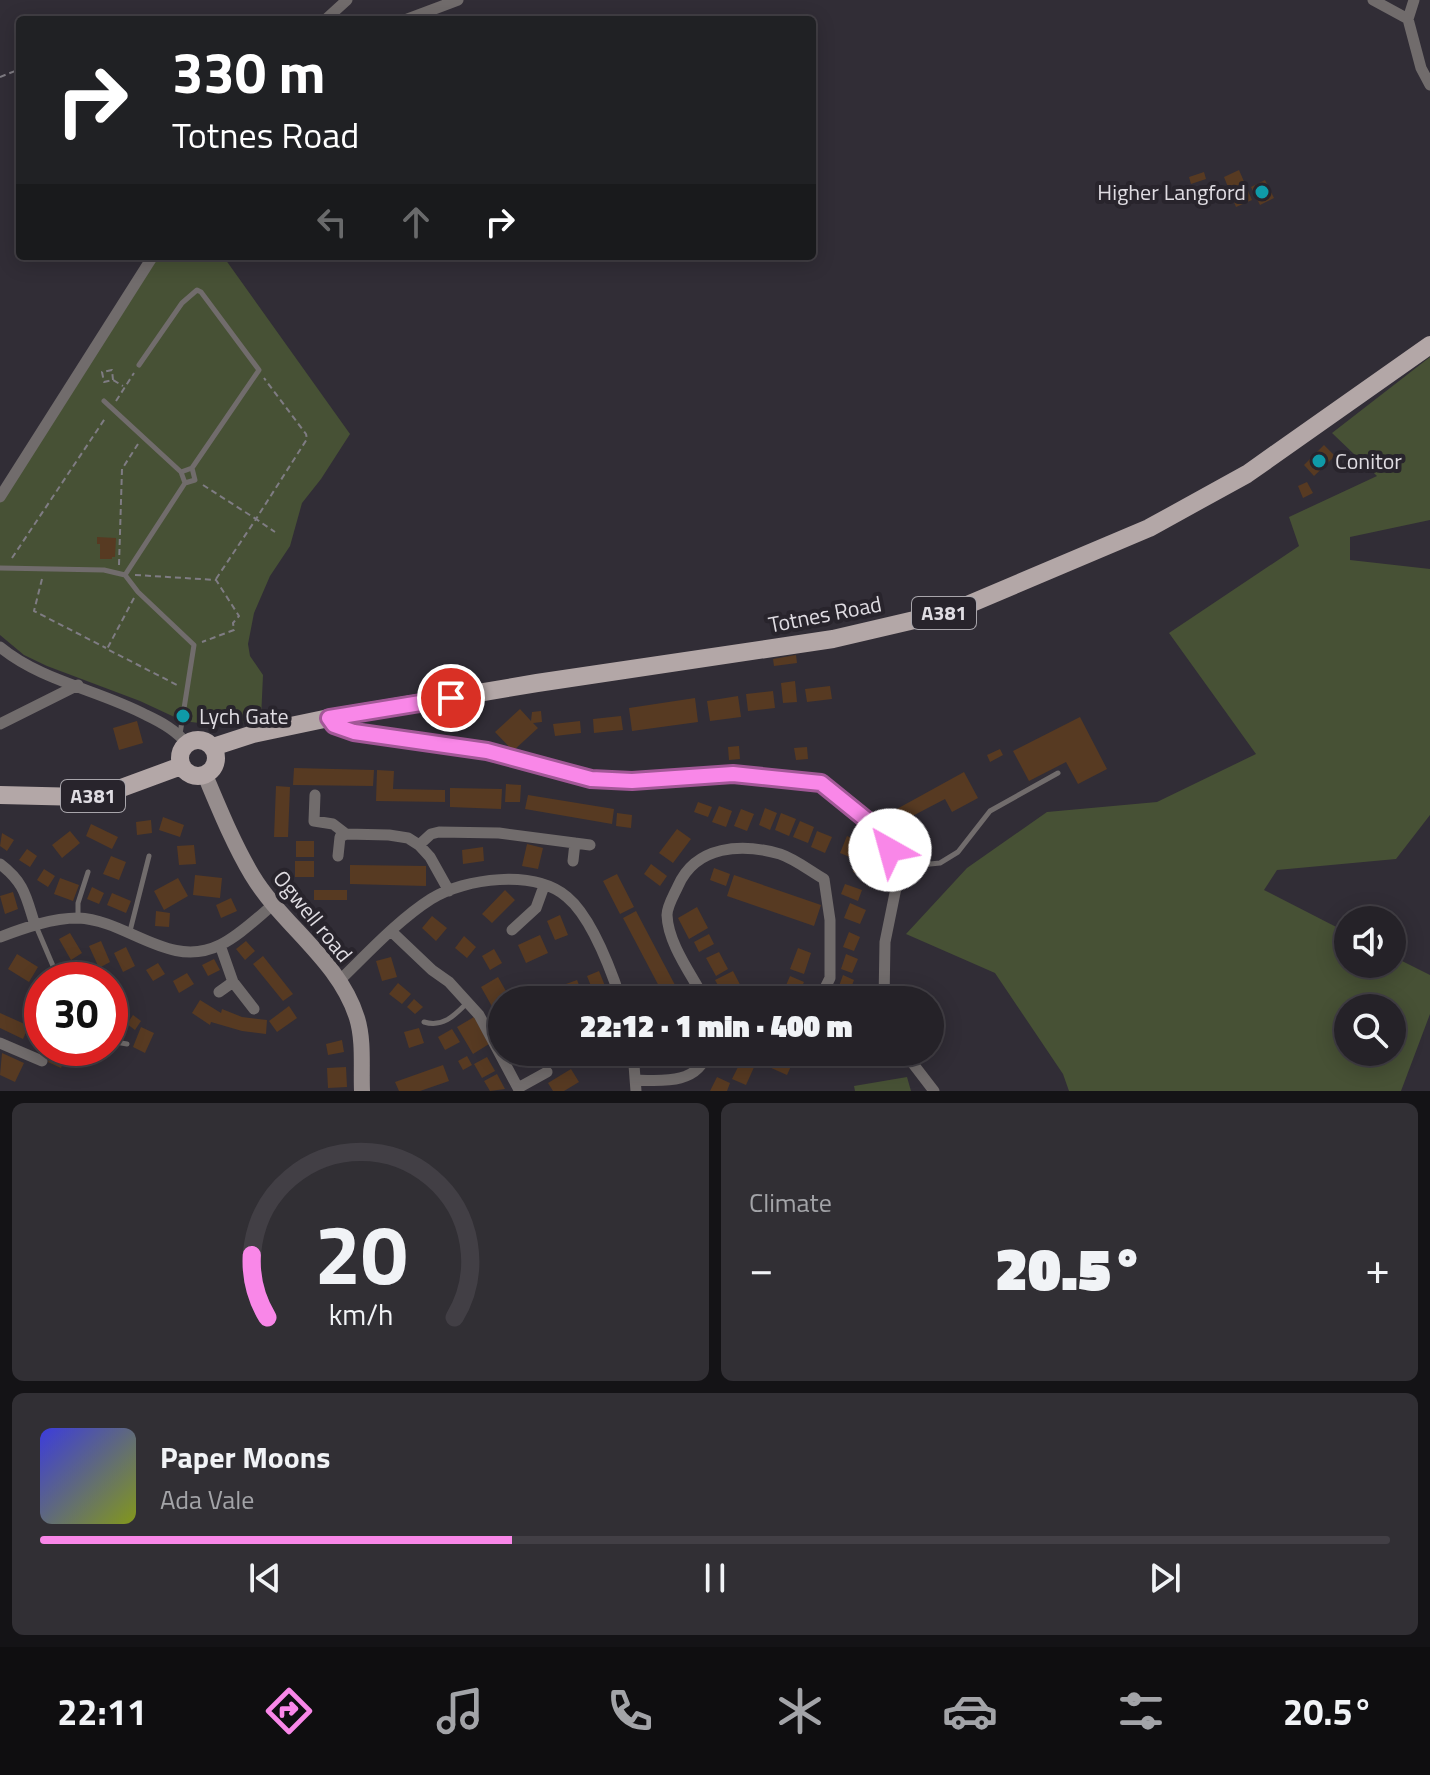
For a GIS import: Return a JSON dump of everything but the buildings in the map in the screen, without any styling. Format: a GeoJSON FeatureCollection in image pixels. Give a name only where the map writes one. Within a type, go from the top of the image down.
{"type":"FeatureCollection","features":[{"type":"Feature","properties":{"kind":"main road","name":"Totnes Road"},"geometry":{"type":"LineString","coordinates":[[213,747],[253,734],[329,718],[833,639],[953,611],[1149,528],[1247,474],[1430,345]]}},
{"type":"Feature","properties":{"kind":"main road","name":"A381"},"geometry":{"type":"LineString","coordinates":[[183,739],[202,740],[213,747]]}},
{"type":"Feature","properties":{"kind":"main road"},"geometry":{"type":"LineString","coordinates":[[183,739],[179,755],[181,766],[193,775],[205,775],[216,762],[213,747]]}},
{"type":"Feature","properties":{"kind":"main road","name":"A381"},"geometry":{"type":"LineString","coordinates":[[0,795],[83,797],[105,794],[181,766]]}},
{"type":"Feature","properties":{"kind":"street"},"geometry":{"type":"LineString","coordinates":[[329,16],[347,0]]}},
{"type":"Feature","properties":{"kind":"street"},"geometry":{"type":"LineString","coordinates":[[416,16],[458,0]]}},
{"type":"Feature","properties":{"kind":"street"},"geometry":{"type":"LineString","coordinates":[[1373,0],[1408,19]]}},
{"type":"Feature","properties":{"kind":"street"},"geometry":{"type":"LineString","coordinates":[[1414,0],[1408,19],[1421,68],[1430,85]]}},
{"type":"Feature","properties":{"kind":"street"},"geometry":{"type":"LineString","coordinates":[[0,497],[150,260]]}},
{"type":"Feature","properties":{"kind":"street"},"geometry":{"type":"LineString","coordinates":[[0,647],[35,669],[126,704],[183,739]]}},
{"type":"Feature","properties":{"kind":"street"},"geometry":{"type":"LineString","coordinates":[[0,724],[78,685]]}},
{"type":"Feature","properties":{"kind":"street"},"geometry":{"type":"LineString","coordinates":[[329,718],[334,725],[354,732],[487,751],[591,779],[632,781],[733,774],[821,783],[879,830],[896,863],[896,888],[885,942],[884,986]]}},
{"type":"Feature","properties":{"kind":"street","name":"Ogwell road"},"geometry":{"type":"LineString","coordinates":[[205,775],[225,824],[253,877],[339,981],[357,1017],[362,1091]]}},
{"type":"Feature","properties":{"kind":"street"},"geometry":{"type":"LineString","coordinates":[[315,795],[314,821],[333,824],[346,834]]}},
{"type":"Feature","properties":{"kind":"street"},"geometry":{"type":"LineString","coordinates":[[419,845],[431,834],[439,832],[499,833],[590,845]]}},
{"type":"Feature","properties":{"kind":"street"},"geometry":{"type":"LineString","coordinates":[[338,856],[340,837],[346,834],[408,838],[430,857],[449,891]]}},
{"type":"Feature","properties":{"kind":"street"},"geometry":{"type":"LineString","coordinates":[[573,861],[575,843]]}},
{"type":"Feature","properties":{"kind":"street"},"geometry":{"type":"LineString","coordinates":[[698,986],[671,936],[666,912],[682,877],[698,861],[715,850],[739,848],[781,855],[824,879],[830,920],[830,978],[826,986]]}},
{"type":"Feature","properties":{"kind":"street"},"geometry":{"type":"LineString","coordinates":[[0,864],[21,884],[35,925]]}},
{"type":"Feature","properties":{"kind":"street"},"geometry":{"type":"LineString","coordinates":[[339,981],[412,912],[449,891],[497,878],[544,886],[566,895],[585,918],[615,986]]}},
{"type":"Feature","properties":{"kind":"street"},"geometry":{"type":"LineString","coordinates":[[512,930],[536,908],[544,886]]}},
{"type":"Feature","properties":{"kind":"street"},"geometry":{"type":"LineString","coordinates":[[0,937],[35,925],[78,918],[119,927],[153,945],[190,952],[220,945],[274,904]]}},
{"type":"Feature","properties":{"kind":"street"},"geometry":{"type":"LineString","coordinates":[[392,932],[479,1015],[517,1089],[547,1072]]}},
{"type":"Feature","properties":{"kind":"street"},"geometry":{"type":"LineString","coordinates":[[220,945],[233,982],[254,1009]]}},
{"type":"Feature","properties":{"kind":"street"},"geometry":{"type":"LineString","coordinates":[[219,992],[233,982]]}},
{"type":"Feature","properties":{"kind":"street"},"geometry":{"type":"LineString","coordinates":[[0,1043],[24,1053]]}},
{"type":"Feature","properties":{"kind":"street"},"geometry":{"type":"LineString","coordinates":[[634,1066],[636,1086],[688,1077],[699,1066]]}},
{"type":"Feature","properties":{"kind":"street"},"geometry":{"type":"LineString","coordinates":[[915,1066],[934,1091]]}},
{"type":"Feature","properties":{"kind":"lane"},"geometry":{"type":"LineString","coordinates":[[139,365],[182,303],[192,291],[197,290],[259,370],[192,468],[181,472]]}},
{"type":"Feature","properties":{"kind":"lane"},"geometry":{"type":"LineString","coordinates":[[104,401],[181,472],[185,483]]}},
{"type":"Feature","properties":{"kind":"lane"},"geometry":{"type":"LineString","coordinates":[[125,575],[185,483],[195,480],[192,468]]}},
{"type":"Feature","properties":{"kind":"lane"},"geometry":{"type":"LineString","coordinates":[[3,569],[104,570],[125,575],[138,592],[194,645],[183,739]]}},
{"type":"Feature","properties":{"kind":"lane"},"geometry":{"type":"LineString","coordinates":[[896,863],[910,866],[940,863],[958,852],[990,811],[1058,773]]}},
{"type":"Feature","properties":{"kind":"lane"},"geometry":{"type":"LineString","coordinates":[[129,932],[149,856]]}},
{"type":"Feature","properties":{"kind":"lane"},"geometry":{"type":"LineString","coordinates":[[78,918],[78,903],[88,872]]}},
{"type":"Feature","properties":{"kind":"lane"},"geometry":{"type":"LineString","coordinates":[[35,925],[51,962]]}},
{"type":"Feature","properties":{"kind":"lane"},"geometry":{"type":"LineString","coordinates":[[424,1022],[433,1025],[446,1021],[468,1002]]}},
{"type":"Feature","properties":{"kind":"path"},"geometry":{"type":"LineString","coordinates":[[3,569],[139,365]]}},
{"type":"Feature","properties":{"kind":"path"},"geometry":{"type":"LineString","coordinates":[[216,580],[307,439],[259,370]]}},
{"type":"Feature","properties":{"kind":"path"},"geometry":{"type":"LineString","coordinates":[[113,380],[124,387]]}},
{"type":"Feature","properties":{"kind":"path"},"geometry":{"type":"LineString","coordinates":[[142,436],[122,469],[118,567],[125,575],[216,580]]}},
{"type":"Feature","properties":{"kind":"path"},"geometry":{"type":"LineString","coordinates":[[195,480],[275,532]]}},
{"type":"Feature","properties":{"kind":"path"},"geometry":{"type":"LineString","coordinates":[[44,570],[34,611],[187,690]]}},
{"type":"Feature","properties":{"kind":"path"},"geometry":{"type":"LineString","coordinates":[[194,645],[234,630],[233,623],[239,616],[216,580]]}},
{"type":"Feature","properties":{"kind":"path"},"geometry":{"type":"LineString","coordinates":[[107,649],[138,592]]}},
{"type":"Feature","properties":{"kind":"green space"},"geometry":{"type":"Polygon","coordinates":[[[154,260],[226,260],[350,434],[302,503],[290,546],[270,576],[254,613],[248,644],[250,656],[263,675],[261,719],[223,726],[183,721],[24,655],[0,635],[0,502],[154,260]]]}},
{"type":"Feature","properties":{"kind":"green space"},"geometry":{"type":"Polygon","coordinates":[[[1430,357],[1430,520],[1350,537],[1350,560],[1430,569],[1430,815],[1396,859],[1277,870],[1264,890],[1334,926],[1334,978],[1406,978],[1406,963],[1430,975],[1430,1014],[1401,1091],[1069,1091],[1063,1074],[995,973],[906,934],[967,868],[1047,812],[1157,802],[1256,754],[1169,633],[1299,546],[1289,517],[1377,476],[1332,433],[1430,357]]]}},
{"type":"Feature","properties":{"kind":"green space"},"geometry":{"type":"Polygon","coordinates":[[[907,1077],[911,1091],[855,1091],[854,1086],[907,1077]]]}},
{"type":"Feature","properties":{"kind":"place","name":"Higher Langford"},"geometry":{"type":"Point","coordinates":[1262,192]}},
{"type":"Feature","properties":{"kind":"place","name":"Conitor"},"geometry":{"type":"Point","coordinates":[1319,461]}},
{"type":"Feature","properties":{"kind":"place","name":"Lych Gate"},"geometry":{"type":"Point","coordinates":[183,716]}},
{"type":"Feature","properties":{"kind":"route"},"geometry":{"type":"LineString","coordinates":[[451,698],[329,718],[334,725],[354,732],[487,751],[591,779],[632,781],[733,774],[821,783],[879,830],[890,850]]}}]}
